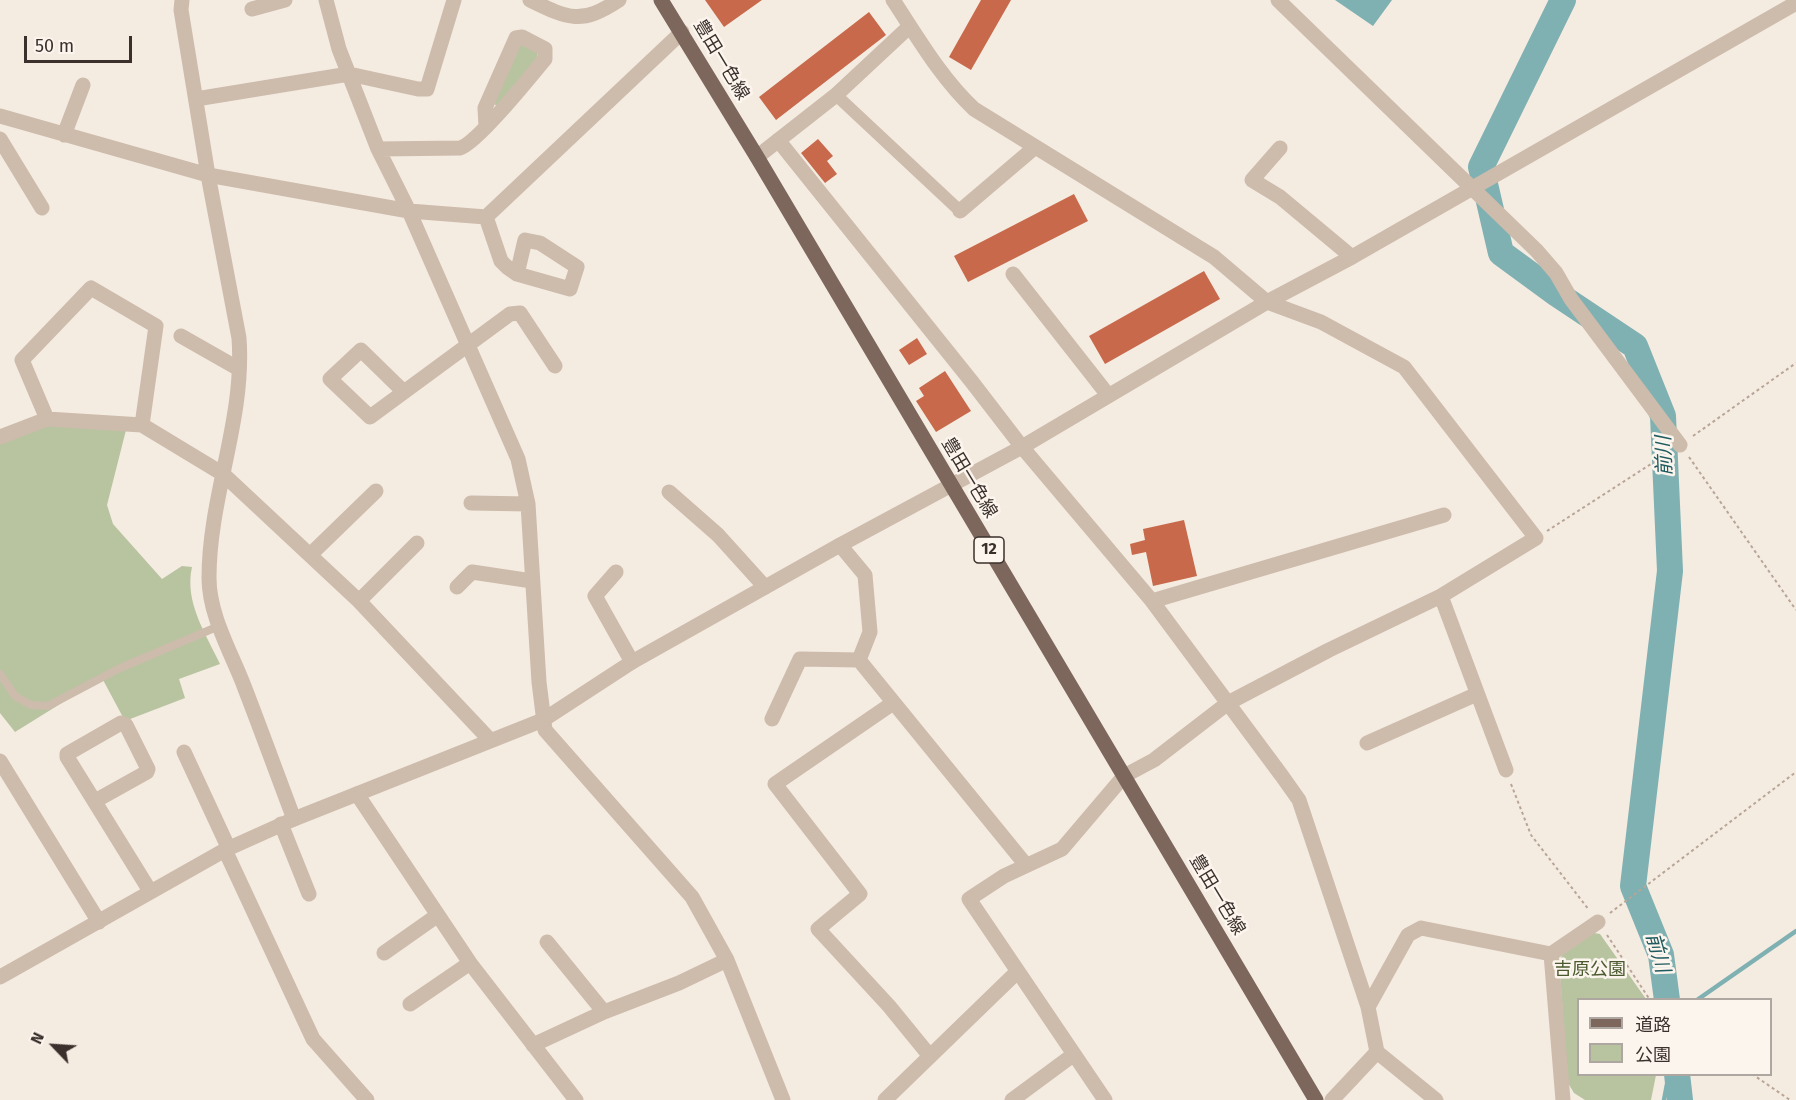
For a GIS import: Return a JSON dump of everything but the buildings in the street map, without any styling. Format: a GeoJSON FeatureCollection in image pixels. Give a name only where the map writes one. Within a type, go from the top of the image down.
{"type":"FeatureCollection","features":[{"type":"Feature","properties":{"kind":"main road","name":"豊田一色線"},"geometry":{"type":"LineString","coordinates":[[661,0],[757,157],[1316,1100]]}},
{"type":"Feature","properties":{"kind":"street"},"geometry":{"type":"LineString","coordinates":[[182,0],[180,10],[239,338],[236,413],[212,534],[210,590],[219,626],[287,821],[309,894]]}},
{"type":"Feature","properties":{"kind":"street"},"geometry":{"type":"LineString","coordinates":[[252,9],[285,0]]}},
{"type":"Feature","properties":{"kind":"street"},"geometry":{"type":"LineString","coordinates":[[326,0],[339,49],[378,148],[409,211],[518,459],[528,504],[545,730],[692,897],[727,960],[783,1100]]}},
{"type":"Feature","properties":{"kind":"street"},"geometry":{"type":"LineString","coordinates":[[196,99],[349,74],[418,89],[427,88],[454,0]]}},
{"type":"Feature","properties":{"kind":"street"},"geometry":{"type":"LineString","coordinates":[[530,0],[567,16],[582,17],[598,13],[619,0]]}},
{"type":"Feature","properties":{"kind":"street"},"geometry":{"type":"LineString","coordinates":[[893,0],[958,94],[974,109],[1214,257],[1267,302],[1321,322],[1404,367],[1536,538],[1441,597],[1329,650],[1228,703],[1154,760],[1124,776],[1062,849],[1004,876],[969,899],[1102,1099]]}},
{"type":"Feature","properties":{"kind":"street"},"geometry":{"type":"LineString","coordinates":[[1278,0],[1537,251],[1556,273],[1571,299],[1680,445]]}},
{"type":"Feature","properties":{"kind":"street"},"geometry":{"type":"LineString","coordinates":[[0,977],[150,891],[287,821],[543,720],[632,662],[840,544],[951,487],[1022,447],[1267,302],[1352,257],[1796,3]]}},
{"type":"Feature","properties":{"kind":"street"},"geometry":{"type":"LineString","coordinates":[[757,157],[836,95],[910,26]]}},
{"type":"Feature","properties":{"kind":"street"},"geometry":{"type":"LineString","coordinates":[[0,116],[208,175],[409,211],[486,217],[682,32]]}},
{"type":"Feature","properties":{"kind":"street"},"geometry":{"type":"LineString","coordinates":[[378,148],[466,147],[486,126],[546,59],[545,49],[522,37],[516,38],[485,108],[486,126]]}},
{"type":"Feature","properties":{"kind":"street"},"geometry":{"type":"LineString","coordinates":[[64,135],[83,85]]}},
{"type":"Feature","properties":{"kind":"street"},"geometry":{"type":"LineString","coordinates":[[836,95],[960,212],[1034,148]]}},
{"type":"Feature","properties":{"kind":"street"},"geometry":{"type":"LineString","coordinates":[[0,139],[42,208]]}},
{"type":"Feature","properties":{"kind":"street"},"geometry":{"type":"LineString","coordinates":[[778,140],[1022,447],[1152,600],[1299,800],[1368,1007],[1377,1052],[1436,1100]]}},
{"type":"Feature","properties":{"kind":"street"},"geometry":{"type":"LineString","coordinates":[[1280,148],[1251,180],[1280,197],[1352,257]]}},
{"type":"Feature","properties":{"kind":"street"},"geometry":{"type":"LineString","coordinates":[[486,217],[501,261],[517,274]]}},
{"type":"Feature","properties":{"kind":"street"},"geometry":{"type":"LineString","coordinates":[[1013,274],[1108,395]]}},
{"type":"Feature","properties":{"kind":"street"},"geometry":{"type":"LineString","coordinates":[[47,420],[22,360],[91,288],[156,326],[142,425]]}},
{"type":"Feature","properties":{"kind":"street"},"geometry":{"type":"LineString","coordinates":[[404,392],[361,350],[330,379],[370,417],[404,392],[467,344],[510,314],[520,314],[555,366]]}},
{"type":"Feature","properties":{"kind":"street"},"geometry":{"type":"LineString","coordinates":[[181,336],[239,369]]}},
{"type":"Feature","properties":{"kind":"street"},"geometry":{"type":"LineString","coordinates":[[0,437],[47,420],[142,425],[223,474],[359,601],[490,740]]}},
{"type":"Feature","properties":{"kind":"street"},"geometry":{"type":"LineString","coordinates":[[310,555],[376,490]]}},
{"type":"Feature","properties":{"kind":"street"},"geometry":{"type":"LineString","coordinates":[[669,492],[718,535],[765,587]]}},
{"type":"Feature","properties":{"kind":"street"},"geometry":{"type":"LineString","coordinates":[[471,503],[528,504]]}},
{"type":"Feature","properties":{"kind":"street"},"geometry":{"type":"LineString","coordinates":[[1152,600],[1444,515]]}},
{"type":"Feature","properties":{"kind":"street"},"geometry":{"type":"LineString","coordinates":[[359,601],[417,543]]}},
{"type":"Feature","properties":{"kind":"street"},"geometry":{"type":"LineString","coordinates":[[840,544],[865,575],[870,632],[859,660]]}},
{"type":"Feature","properties":{"kind":"street"},"geometry":{"type":"LineString","coordinates":[[457,587],[472,572],[532,581]]}},
{"type":"Feature","properties":{"kind":"street"},"geometry":{"type":"LineString","coordinates":[[616,572],[595,596],[632,662]]}},
{"type":"Feature","properties":{"kind":"street"},"geometry":{"type":"LineString","coordinates":[[1441,597],[1506,770]]}},
{"type":"Feature","properties":{"kind":"street"},"geometry":{"type":"LineString","coordinates":[[772,719],[800,658],[859,660]]}},
{"type":"Feature","properties":{"kind":"street"},"geometry":{"type":"LineString","coordinates":[[859,660],[1026,865]]}},
{"type":"Feature","properties":{"kind":"street"},"geometry":{"type":"LineString","coordinates":[[1367,743],[1477,694]]}},
{"type":"Feature","properties":{"kind":"street"},"geometry":{"type":"LineString","coordinates":[[893,704],[775,784],[860,894],[818,930],[889,1006],[929,1055]]}},
{"type":"Feature","properties":{"kind":"street"},"geometry":{"type":"LineString","coordinates":[[95,801],[147,772],[148,769],[126,725],[121,723],[67,754],[95,801],[150,891]]}},
{"type":"Feature","properties":{"kind":"street"},"geometry":{"type":"LineString","coordinates":[[184,752],[313,1039],[367,1100]]}},
{"type":"Feature","properties":{"kind":"street"},"geometry":{"type":"LineString","coordinates":[[0,761],[99,922]]}},
{"type":"Feature","properties":{"kind":"street"},"geometry":{"type":"LineString","coordinates":[[357,794],[470,963],[576,1100]]}},
{"type":"Feature","properties":{"kind":"street"},"geometry":{"type":"LineString","coordinates":[[384,953],[438,915]]}},
{"type":"Feature","properties":{"kind":"street"},"geometry":{"type":"LineString","coordinates":[[1368,1007],[1408,935],[1421,928],[1551,954],[1598,922]]}},
{"type":"Feature","properties":{"kind":"street"},"geometry":{"type":"LineString","coordinates":[[547,942],[604,1012]]}},
{"type":"Feature","properties":{"kind":"street"},"geometry":{"type":"LineString","coordinates":[[1551,954],[1565,1099]]}},
{"type":"Feature","properties":{"kind":"street"},"geometry":{"type":"LineString","coordinates":[[533,1045],[604,1012],[679,983],[727,960]]}},
{"type":"Feature","properties":{"kind":"street"},"geometry":{"type":"LineString","coordinates":[[410,1004],[470,963]]}},
{"type":"Feature","properties":{"kind":"street"},"geometry":{"type":"LineString","coordinates":[[885,1100],[1017,972]]}},
{"type":"Feature","properties":{"kind":"street"},"geometry":{"type":"LineString","coordinates":[[1332,1100],[1377,1052]]}},
{"type":"Feature","properties":{"kind":"street"},"geometry":{"type":"LineString","coordinates":[[1012,1100],[1073,1055]]}},
{"type":"Feature","properties":{"kind":"lane"},"geometry":{"type":"LineString","coordinates":[[0,674],[15,696],[31,705],[48,706],[118,669],[219,626]]}},
{"type":"Feature","properties":{"kind":"path"},"geometry":{"type":"LineString","coordinates":[[1536,538],[1680,445],[1796,363]]}},
{"type":"Feature","properties":{"kind":"path"},"geometry":{"type":"LineString","coordinates":[[1680,445],[1796,610]]}},
{"type":"Feature","properties":{"kind":"path"},"geometry":{"type":"LineString","coordinates":[[1506,770],[1531,835],[1598,922],[1649,998]]}},
{"type":"Feature","properties":{"kind":"path"},"geometry":{"type":"LineString","coordinates":[[1598,922],[1796,772]]}},
{"type":"Feature","properties":{"kind":"path"},"geometry":{"type":"LineString","coordinates":[[1755,1076],[1790,1100]]}},
{"type":"Feature","properties":{"kind":"green space"},"geometry":{"type":"Polygon","coordinates":[[[520,44],[537,49],[538,60],[497,106],[494,104],[520,44]]]}},
{"type":"Feature","properties":{"kind":"green space"},"geometry":{"type":"Polygon","coordinates":[[[38,423],[126,430],[107,505],[113,524],[162,579],[182,566],[192,567],[190,580],[194,605],[220,664],[179,679],[185,698],[125,721],[102,678],[15,732],[0,713],[0,440],[38,423]]]}},
{"type":"Feature","properties":{"kind":"green space","name":"吉原公園"},"geometry":{"type":"Polygon","coordinates":[[[1594,933],[1600,934],[1645,998],[1577,998],[1577,1076],[1656,1076],[1651,1100],[1585,1100],[1574,1093],[1568,1083],[1559,961],[1564,952],[1594,933]]]}},
{"type":"Feature","properties":{"kind":"water"},"geometry":{"type":"Polygon","coordinates":[[[1335,0],[1392,0],[1373,26],[1335,0]]]}},
{"type":"Feature","properties":{"kind":"waterway","name":"前川"},"geometry":{"type":"LineString","coordinates":[[1563,0],[1481,167],[1501,253],[1635,346],[1663,416],[1670,571],[1633,886],[1661,955],[1667,998]]}},
{"type":"Feature","properties":{"kind":"waterway"},"geometry":{"type":"LineString","coordinates":[[1700,998],[1796,931]]}},
{"type":"Feature","properties":{"kind":"waterway"},"geometry":{"type":"LineString","coordinates":[[1664,1100],[1669,1076]]}},
{"type":"Feature","properties":{"kind":"waterway","name":"前川"},"geometry":{"type":"LineString","coordinates":[[1677,1076],[1680,1100]]}}]}
